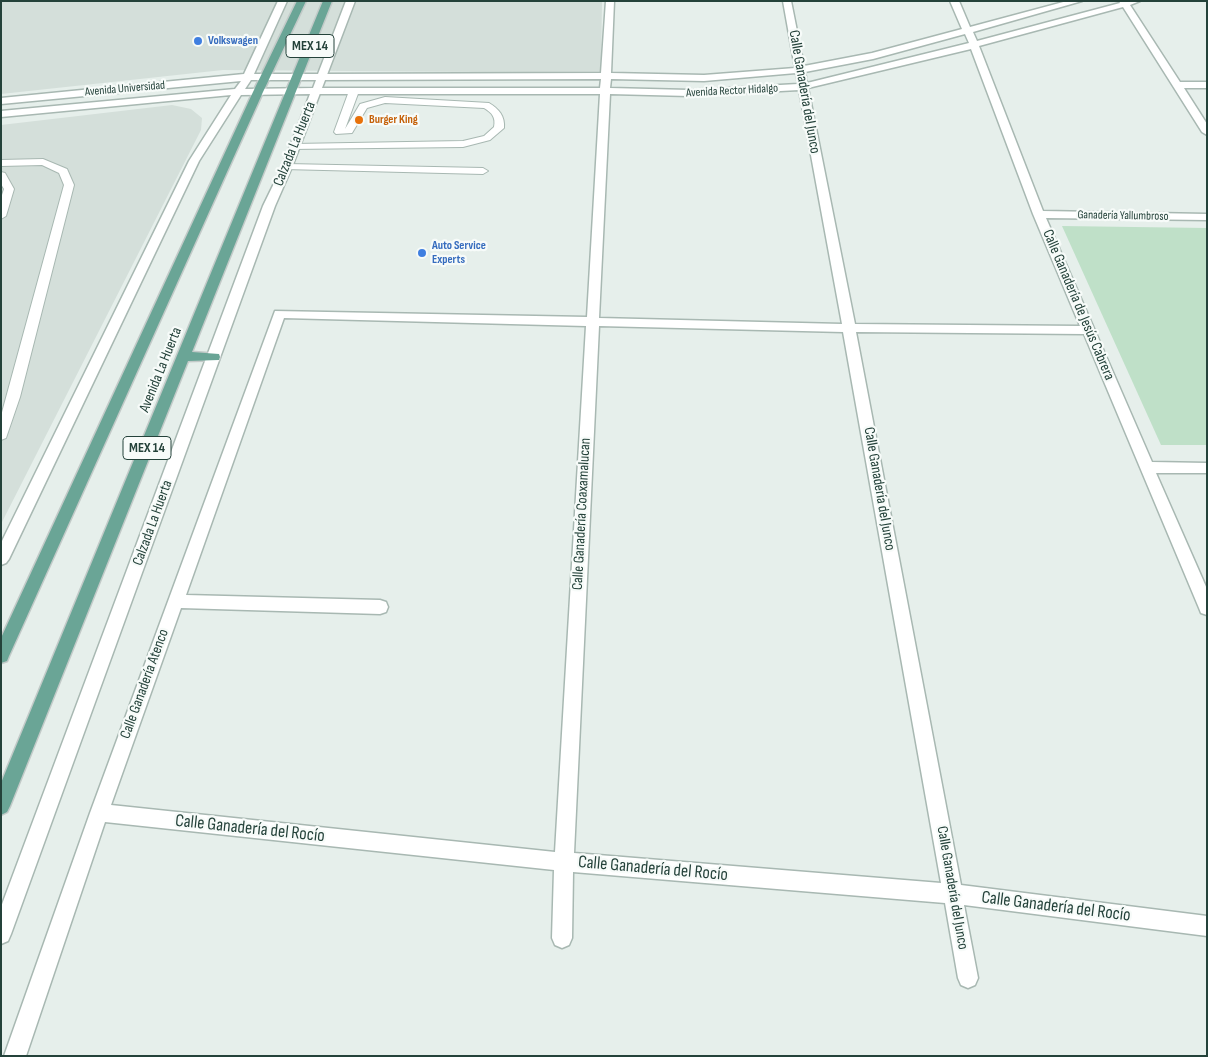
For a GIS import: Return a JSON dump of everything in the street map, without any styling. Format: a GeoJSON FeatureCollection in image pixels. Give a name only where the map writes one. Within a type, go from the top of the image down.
{"type":"FeatureCollection","features":[{"type":"Feature","properties":{"kind":"main road","name":"Avenida La Huerta"},"geometry":{"type":"LineString","coordinates":[[1,656],[258,92],[302,1]]}},
{"type":"Feature","properties":{"kind":"main road","name":"Avenida La Huerta"},"geometry":{"type":"LineString","coordinates":[[1,806],[328,1]]}},
{"type":"Feature","properties":{"kind":"main road"},"geometry":{"type":"LineString","coordinates":[[184,356],[214,358]]}},
{"type":"Feature","properties":{"kind":"street"},"geometry":{"type":"LineString","coordinates":[[1,560],[194,161],[248,77],[283,1]]}},
{"type":"Feature","properties":{"kind":"street","name":"Calzada La Huerta"},"geometry":{"type":"LineString","coordinates":[[1,934],[270,206],[351,1]]}},
{"type":"Feature","properties":{"kind":"street","name":"Calle Ganadería Coaxamalucan"},"geometry":{"type":"LineString","coordinates":[[562,938],[564,862],[610,1]]}},
{"type":"Feature","properties":{"kind":"street","name":"Calle Ganadería del Junco"},"geometry":{"type":"LineString","coordinates":[[787,1],[968,978]]}},
{"type":"Feature","properties":{"kind":"street","name":"Calle Ganadería de Jesús Cabrera"},"geometry":{"type":"LineString","coordinates":[[954,1],[974,45],[1039,214],[1207,608]]}},
{"type":"Feature","properties":{"kind":"street","name":"Avenida Rector Hidalgo"},"geometry":{"type":"LineString","coordinates":[[292,91],[453,91],[606,84],[801,70],[873,56],[1078,1]]}},
{"type":"Feature","properties":{"kind":"street","name":"Avenida Rector Hidalgo"},"geometry":{"type":"LineString","coordinates":[[298,77],[457,77],[606,84],[689,94],[802,87],[974,45],[1136,1]]}},
{"type":"Feature","properties":{"kind":"street"},"geometry":{"type":"LineString","coordinates":[[1124,3],[1207,132]]}},
{"type":"Feature","properties":{"kind":"street","name":"Avenida Universidad"},"geometry":{"type":"LineString","coordinates":[[1,101],[248,77],[298,77]]}},
{"type":"Feature","properties":{"kind":"street"},"geometry":{"type":"LineString","coordinates":[[453,91],[457,77]]}},
{"type":"Feature","properties":{"kind":"street"},"geometry":{"type":"LineString","coordinates":[[1176,85],[1207,85]]}},
{"type":"Feature","properties":{"kind":"street","name":"Avenida Universidad"},"geometry":{"type":"LineString","coordinates":[[1,114],[237,92],[292,91]]}},
{"type":"Feature","properties":{"kind":"street","name":"Ganadería Yallumbroso"},"geometry":{"type":"LineString","coordinates":[[1039,214],[1207,217]]}},
{"type":"Feature","properties":{"kind":"street","name":"Calle Ganadería Atenco"},"geometry":{"type":"LineString","coordinates":[[15,1056],[98,813],[279,314],[592,320]]}},
{"type":"Feature","properties":{"kind":"street"},"geometry":{"type":"LineString","coordinates":[[592,320],[849,328],[1090,330]]}},
{"type":"Feature","properties":{"kind":"street"},"geometry":{"type":"LineString","coordinates":[[1147,467],[1207,468]]}},
{"type":"Feature","properties":{"kind":"street"},"geometry":{"type":"LineString","coordinates":[[176,601],[380,607]]}},
{"type":"Feature","properties":{"kind":"street","name":"Calle Ganadería del Rocío"},"geometry":{"type":"LineString","coordinates":[[98,813],[564,862],[953,894],[1207,926]]}},
{"type":"Feature","properties":{"kind":"lane"},"geometry":{"type":"LineString","coordinates":[[294,147],[463,144],[487,138],[499,128],[500,120],[494,110],[486,105],[385,100],[371,101],[362,105],[349,131],[339,132],[354,91]]}},
{"type":"Feature","properties":{"kind":"lane"},"geometry":{"type":"LineString","coordinates":[[1,163],[44,162],[63,171],[69,185],[14,397],[1,435]]}},
{"type":"Feature","properties":{"kind":"lane"},"geometry":{"type":"LineString","coordinates":[[287,167],[483,171]]}},
{"type":"Feature","properties":{"kind":"lane"},"geometry":{"type":"LineString","coordinates":[[1,175],[9,189],[1,216]]}},
{"type":"Feature","properties":{"kind":"shaded area"},"geometry":{"type":"Polygon","coordinates":[[[1,1],[602,1],[601,73],[223,70],[1,94],[1,1]]]}},
{"type":"Feature","properties":{"kind":"shaded area"},"geometry":{"type":"Polygon","coordinates":[[[172,105],[191,109],[202,118],[201,130],[1,524],[1,125],[172,105]]]}},
{"type":"Feature","properties":{"kind":"green space"},"geometry":{"type":"Polygon","coordinates":[[[1062,226],[1207,228],[1207,445],[1161,445],[1062,226]]]}},
{"type":"Feature","properties":{"kind":"place","name":"Volkswagen"},"geometry":{"type":"Point","coordinates":[198,41]}},
{"type":"Feature","properties":{"kind":"place","name":"Burger King"},"geometry":{"type":"Point","coordinates":[359,120]}},
{"type":"Feature","properties":{"kind":"place","name":"Auto Service Experts"},"geometry":{"type":"Point","coordinates":[422,253]}}]}
